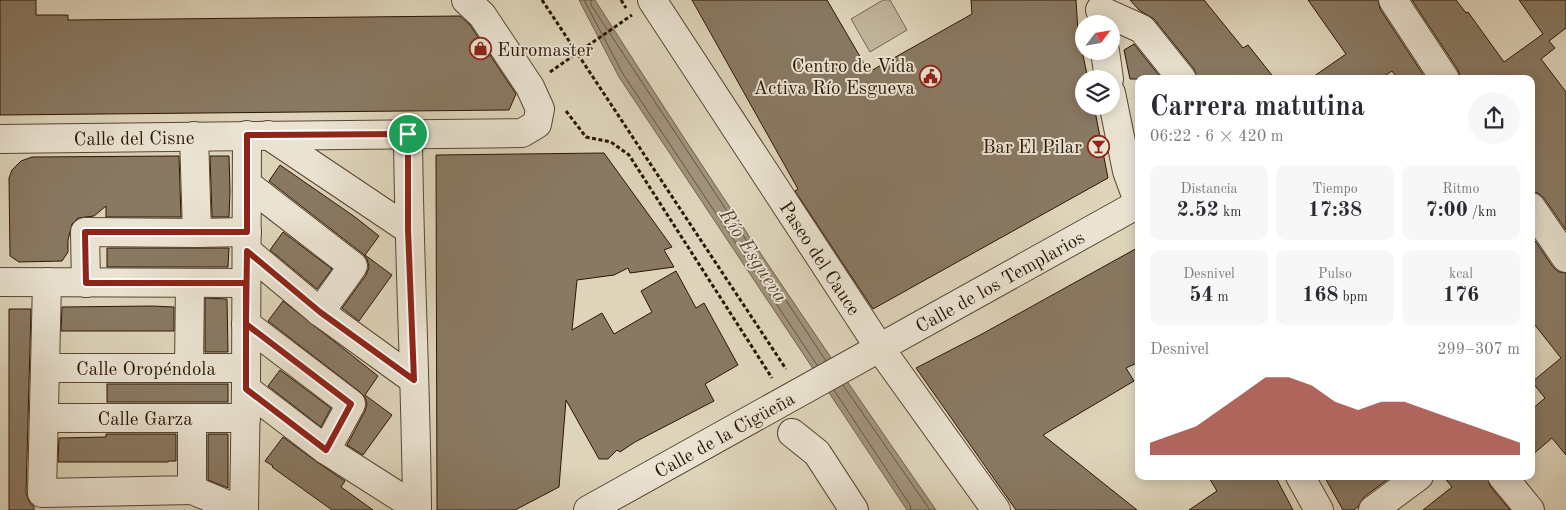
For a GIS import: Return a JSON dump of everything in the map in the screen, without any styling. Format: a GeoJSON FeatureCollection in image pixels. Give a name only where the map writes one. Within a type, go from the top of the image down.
{"type":"FeatureCollection","features":[{"type":"Feature","properties":{"kind":"street"},"geometry":{"type":"LineString","coordinates":[[466,0],[482,16],[530,87]]}},
{"type":"Feature","properties":{"kind":"street","name":"Paseo del Cauce"},"geometry":{"type":"LineString","coordinates":[[652,0],[870,352],[996,510]]}},
{"type":"Feature","properties":{"kind":"street"},"geometry":{"type":"LineString","coordinates":[[1393,0],[1442,75]]}},
{"type":"Feature","properties":{"kind":"street"},"geometry":{"type":"LineString","coordinates":[[1100,11],[1142,29],[1179,75]]}},
{"type":"Feature","properties":{"kind":"street","name":"Calle del Cisne"},"geometry":{"type":"LineString","coordinates":[[0,139],[522,133],[537,124],[540,109],[530,87]]}},
{"type":"Feature","properties":{"kind":"street"},"geometry":{"type":"LineString","coordinates":[[1116,115],[1127,171],[1135,193]]}},
{"type":"Feature","properties":{"kind":"street"},"geometry":{"type":"LineString","coordinates":[[408,134],[408,229],[417,509]]}},
{"type":"Feature","properties":{"kind":"street"},"geometry":{"type":"LineString","coordinates":[[47,282],[40,502],[192,490],[242,510],[246,418],[247,184],[258,135],[408,229]]}},
{"type":"Feature","properties":{"kind":"street"},"geometry":{"type":"LineString","coordinates":[[194,136],[197,233]]}},
{"type":"Feature","properties":{"kind":"street"},"geometry":{"type":"LineString","coordinates":[[247,184],[353,266],[320,312]]}},
{"type":"Feature","properties":{"kind":"street","name":"Calle de los Templarios"},"geometry":{"type":"LineString","coordinates":[[870,352],[1135,206]]}},
{"type":"Feature","properties":{"kind":"street"},"geometry":{"type":"LineString","coordinates":[[1535,214],[1566,258]]}},
{"type":"Feature","properties":{"kind":"street"},"geometry":{"type":"LineString","coordinates":[[86,283],[85,232],[197,233],[247,241],[320,312],[414,380]]}},
{"type":"Feature","properties":{"kind":"street"},"geometry":{"type":"LineString","coordinates":[[0,282],[246,283]]}},
{"type":"Feature","properties":{"kind":"street"},"geometry":{"type":"LineString","coordinates":[[189,368],[190,283]]}},
{"type":"Feature","properties":{"kind":"street"},"geometry":{"type":"LineString","coordinates":[[246,324],[351,404],[326,450]]}},
{"type":"Feature","properties":{"kind":"street","name":"Calle de la Cigüeña"},"geometry":{"type":"LineString","coordinates":[[588,510],[870,352]]}},
{"type":"Feature","properties":{"kind":"street","name":"Calle Oropéndola"},"geometry":{"type":"LineString","coordinates":[[45,368],[189,368],[246,378]]}},
{"type":"Feature","properties":{"kind":"street"},"geometry":{"type":"LineString","coordinates":[[246,378],[326,450],[417,509]]}},
{"type":"Feature","properties":{"kind":"street","name":"Calle Garza"},"geometry":{"type":"LineString","coordinates":[[44,418],[246,418]]}},
{"type":"Feature","properties":{"kind":"street"},"geometry":{"type":"LineString","coordinates":[[192,418],[192,490]]}},
{"type":"Feature","properties":{"kind":"street"},"geometry":{"type":"LineString","coordinates":[[792,433],[817,453],[854,510]]}},
{"type":"Feature","properties":{"kind":"street"},"geometry":{"type":"LineString","coordinates":[[1302,480],[1320,510]]}},
{"type":"Feature","properties":{"kind":"street"},"geometry":{"type":"LineString","coordinates":[[1373,510],[1414,480]]}},
{"type":"Feature","properties":{"kind":"street"},"geometry":{"type":"LineString","coordinates":[[1505,480],[1530,510]]}},
{"type":"Feature","properties":{"kind":"path"},"geometry":{"type":"LineString","coordinates":[[542,0],[786,369]]}},
{"type":"Feature","properties":{"kind":"path"},"geometry":{"type":"LineString","coordinates":[[530,87],[630,16]]}},
{"type":"Feature","properties":{"kind":"path"},"geometry":{"type":"LineString","coordinates":[[586,137],[611,142],[629,155],[771,377]]}},
{"type":"Feature","properties":{"kind":"shaded area"},"geometry":{"type":"Polygon","coordinates":[[[883,0],[890,0],[907,30],[870,52],[851,19],[883,0]]]}},
{"type":"Feature","properties":{"kind":"water","name":"Río Esgueva"},"geometry":{"type":"Polygon","coordinates":[[[579,0],[595,0],[763,257],[936,510],[907,510],[619,77],[579,0]]]}},
{"type":"Feature","properties":{"kind":"building"},"geometry":{"type":"Polygon","coordinates":[[[0,0],[36,0],[36,15],[68,15],[68,20],[460,16],[470,25],[516,94],[509,110],[0,115],[0,0]]]}},
{"type":"Feature","properties":{"kind":"building"},"geometry":{"type":"Polygon","coordinates":[[[692,0],[827,0],[869,72],[972,14],[971,0],[1076,0],[1075,60],[1084,60],[1086,70],[1075,70],[1075,115],[1096,115],[1108,178],[873,309],[795,191],[798,189],[692,0]]]}},
{"type":"Feature","properties":{"kind":"building"},"geometry":{"type":"Polygon","coordinates":[[[1130,0],[1204,0],[1243,48],[1248,45],[1272,75],[1196,75],[1194,69],[1154,19],[1139,10],[1130,0]]]}},
{"type":"Feature","properties":{"kind":"building"},"geometry":{"type":"Polygon","coordinates":[[[1308,0],[1378,0],[1380,9],[1423,75],[1395,75],[1392,71],[1386,75],[1316,75],[1346,54],[1308,0]]]}},
{"type":"Feature","properties":{"kind":"building"},"geometry":{"type":"Polygon","coordinates":[[[1412,0],[1456,0],[1466,13],[1468,12],[1504,62],[1543,34],[1519,0],[1566,0],[1566,28],[1549,41],[1555,48],[1541,59],[1566,92],[1566,230],[1544,198],[1535,193],[1535,75],[1460,75],[1412,0]]]}},
{"type":"Feature","properties":{"kind":"building"},"geometry":{"type":"Polygon","coordinates":[[[1134,44],[1159,75],[1135,75],[1135,79],[1130,79],[1124,50],[1134,44]]]}},
{"type":"Feature","properties":{"kind":"building"},"geometry":{"type":"Polygon","coordinates":[[[604,153],[672,247],[664,250],[674,267],[630,273],[628,268],[614,275],[577,280],[572,330],[602,313],[614,334],[652,312],[641,291],[676,271],[696,308],[704,303],[738,365],[705,384],[714,401],[635,442],[620,452],[617,450],[608,459],[599,459],[566,400],[559,487],[515,510],[437,510],[436,155],[604,153]]]}},
{"type":"Feature","properties":{"kind":"building"},"geometry":{"type":"Polygon","coordinates":[[[179,156],[181,217],[106,217],[106,206],[94,216],[78,218],[72,224],[68,240],[68,252],[62,261],[19,262],[10,256],[9,178],[12,170],[21,161],[32,157],[179,156]]]}},
{"type":"Feature","properties":{"kind":"building"},"geometry":{"type":"Polygon","coordinates":[[[210,156],[229,156],[229,217],[212,217],[210,156]]]}},
{"type":"Feature","properties":{"kind":"building"},"geometry":{"type":"Polygon","coordinates":[[[280,165],[379,236],[365,255],[392,275],[359,321],[342,308],[366,275],[369,267],[367,259],[269,181],[280,165]]]}},
{"type":"Feature","properties":{"kind":"building"},"geometry":{"type":"Polygon","coordinates":[[[283,232],[332,269],[317,289],[270,250],[283,232]]]}},
{"type":"Feature","properties":{"kind":"building"},"geometry":{"type":"Polygon","coordinates":[[[1535,241],[1553,267],[1559,272],[1566,273],[1566,455],[1552,438],[1535,453],[1535,407],[1545,398],[1535,386],[1535,380],[1561,358],[1535,325],[1535,241]]]}},
{"type":"Feature","properties":{"kind":"building"},"geometry":{"type":"Polygon","coordinates":[[[107,248],[229,248],[228,267],[107,267],[107,248]]]}},
{"type":"Feature","properties":{"kind":"building"},"geometry":{"type":"Polygon","coordinates":[[[1135,249],[1135,364],[1126,368],[1134,381],[1043,435],[1137,510],[1016,510],[916,368],[982,334],[1135,249]]]}},
{"type":"Feature","properties":{"kind":"building"},"geometry":{"type":"Polygon","coordinates":[[[205,298],[227,299],[228,352],[205,352],[205,298]]]}},
{"type":"Feature","properties":{"kind":"building"},"geometry":{"type":"Polygon","coordinates":[[[283,301],[378,376],[365,395],[392,415],[363,455],[347,445],[365,411],[367,404],[365,397],[268,321],[283,301]]]}},
{"type":"Feature","properties":{"kind":"building"},"geometry":{"type":"Polygon","coordinates":[[[62,307],[174,307],[174,331],[61,331],[62,307]]]}},
{"type":"Feature","properties":{"kind":"building"},"geometry":{"type":"Polygon","coordinates":[[[9,309],[31,309],[26,493],[34,510],[9,510],[9,309]]]}},
{"type":"Feature","properties":{"kind":"building"},"geometry":{"type":"Polygon","coordinates":[[[280,370],[331,408],[321,427],[268,386],[280,370]]]}},
{"type":"Feature","properties":{"kind":"building"},"geometry":{"type":"Polygon","coordinates":[[[107,384],[228,384],[228,402],[107,402],[107,384]]]}},
{"type":"Feature","properties":{"kind":"building"},"geometry":{"type":"Polygon","coordinates":[[[106,434],[176,434],[176,461],[58,462],[59,438],[106,437],[106,434]]]}},
{"type":"Feature","properties":{"kind":"building"},"geometry":{"type":"Polygon","coordinates":[[[208,434],[228,434],[228,488],[208,480],[208,434]]]}},
{"type":"Feature","properties":{"kind":"building"},"geometry":{"type":"Polygon","coordinates":[[[283,437],[345,481],[341,487],[373,510],[332,510],[272,467],[265,461],[283,437]]]}},
{"type":"Feature","properties":{"kind":"building"},"geometry":{"type":"Polygon","coordinates":[[[1210,480],[1277,480],[1293,510],[1189,510],[1217,491],[1210,480]]]}},
{"type":"Feature","properties":{"kind":"building"},"geometry":{"type":"Polygon","coordinates":[[[1326,480],[1387,480],[1364,497],[1354,510],[1343,510],[1326,480]]]}},
{"type":"Feature","properties":{"kind":"building"},"geometry":{"type":"Polygon","coordinates":[[[1446,480],[1488,480],[1490,486],[1510,510],[1423,510],[1452,487],[1446,480]]]}},
{"type":"Feature","properties":{"kind":"place","name":"Euromaster"},"geometry":{"type":"Point","coordinates":[481,49]}},
{"type":"Feature","properties":{"kind":"place","name":"Centro de Vida Activa Río Esgueva"},"geometry":{"type":"Point","coordinates":[931,76]}},
{"type":"Feature","properties":{"kind":"place","name":"Bar El Pilar"},"geometry":{"type":"Point","coordinates":[1098,146]}},
{"type":"Feature","properties":{"kind":"route"},"geometry":{"type":"LineString","coordinates":[[408,134],[247,135],[247,232],[85,232],[86,283],[246,283],[246,324],[246,389],[326,450],[351,404],[246,324],[247,251],[320,312],[414,380],[408,229],[408,134]]}}]}
